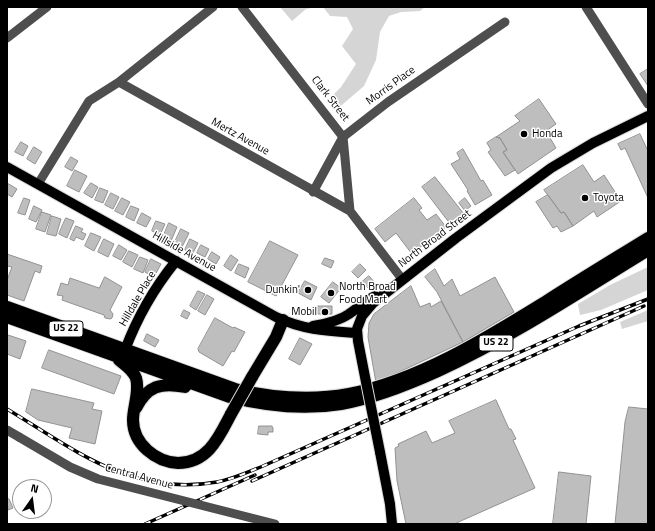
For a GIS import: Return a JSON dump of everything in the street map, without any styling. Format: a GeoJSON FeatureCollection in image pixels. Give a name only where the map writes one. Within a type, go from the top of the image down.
{"type":"FeatureCollection","features":[{"type":"Feature","properties":{"kind":"highway","name":"US 22"},"geometry":{"type":"LineString","coordinates":[[7,307],[223,386],[274,396],[299,398],[323,397],[348,394],[377,387],[470,346],[648,238]]}},
{"type":"Feature","properties":{"kind":"highway","name":"US 22"},"geometry":{"type":"LineString","coordinates":[[7,317],[219,394],[240,400],[267,405],[304,407],[341,404],[388,392],[456,363],[502,340],[648,250]]}},
{"type":"Feature","properties":{"kind":"highway"},"geometry":{"type":"LineString","coordinates":[[112,355],[130,369],[135,375],[137,386],[133,419],[134,428],[143,445],[149,452],[161,459],[174,462],[188,462],[206,454],[218,440],[231,414],[276,337],[283,320]]}},
{"type":"Feature","properties":{"kind":"highway"},"geometry":{"type":"LineString","coordinates":[[134,411],[146,393],[156,387],[164,385],[178,385],[219,394]]}},
{"type":"Feature","properties":{"kind":"main road","name":"North Broad Street"},"geometry":{"type":"LineString","coordinates":[[392,524],[390,504],[357,333],[359,322],[364,313],[402,279],[562,160],[648,116]]}},
{"type":"Feature","properties":{"kind":"main road","name":"Hillside Avenue"},"geometry":{"type":"LineString","coordinates":[[7,167],[283,320],[304,327],[320,330],[357,333]]}},
{"type":"Feature","properties":{"kind":"main road","name":"Hilldale Place"},"geometry":{"type":"LineString","coordinates":[[125,350],[132,332],[156,288],[176,261]]}},
{"type":"Feature","properties":{"kind":"main road"},"geometry":{"type":"LineString","coordinates":[[304,327],[328,323],[345,316],[367,300],[386,292]]}},
{"type":"Feature","properties":{"kind":"street"},"geometry":{"type":"LineString","coordinates":[[7,38],[47,7]]}},
{"type":"Feature","properties":{"kind":"street"},"geometry":{"type":"LineString","coordinates":[[38,184],[89,101],[119,82],[213,7]]}},
{"type":"Feature","properties":{"kind":"street","name":"Clark Street"},"geometry":{"type":"LineString","coordinates":[[242,7],[344,136],[350,211]]}},
{"type":"Feature","properties":{"kind":"street"},"geometry":{"type":"LineString","coordinates":[[586,7],[648,104]]}},
{"type":"Feature","properties":{"kind":"street","name":"Morris Place"},"geometry":{"type":"LineString","coordinates":[[313,192],[344,136],[388,102],[505,22]]}},
{"type":"Feature","properties":{"kind":"street","name":"Mertz Avenue"},"geometry":{"type":"LineString","coordinates":[[119,82],[313,192],[350,211]]}},
{"type":"Feature","properties":{"kind":"street"},"geometry":{"type":"LineString","coordinates":[[350,211],[402,279]]}},
{"type":"Feature","properties":{"kind":"street","name":"Central Avenue"},"geometry":{"type":"LineString","coordinates":[[7,430],[63,463],[98,479],[274,524]]}},
{"type":"Feature","properties":{"kind":"shaded area"},"geometry":{"type":"Polygon","coordinates":[[[280,7],[316,7],[306,9],[292,21],[280,7]]]}},
{"type":"Feature","properties":{"kind":"shaded area"},"geometry":{"type":"Polygon","coordinates":[[[323,7],[425,7],[420,11],[401,12],[389,16],[380,32],[376,60],[364,86],[336,110],[328,100],[341,87],[356,64],[342,46],[353,29],[347,17],[330,16],[323,7]]]}},
{"type":"Feature","properties":{"kind":"shaded area"},"geometry":{"type":"Polygon","coordinates":[[[648,267],[648,290],[601,310],[580,315],[578,304],[610,285],[648,267]]]}},
{"type":"Feature","properties":{"kind":"shaded area"},"geometry":{"type":"Polygon","coordinates":[[[648,310],[648,321],[622,329],[620,322],[648,310]]]}},
{"type":"Feature","properties":{"kind":"building"},"geometry":{"type":"Polygon","coordinates":[[[648,69],[648,86],[640,74],[648,69]]]}},
{"type":"Feature","properties":{"kind":"building","name":"Honda"},"geometry":{"type":"Polygon","coordinates":[[[539,99],[556,124],[546,131],[556,148],[518,174],[503,152],[507,150],[500,138],[496,137],[520,121],[515,116],[539,99]]]}},
{"type":"Feature","properties":{"kind":"building"},"geometry":{"type":"Polygon","coordinates":[[[640,134],[648,151],[648,198],[625,148],[621,150],[618,144],[640,134]]]}},
{"type":"Feature","properties":{"kind":"building","name":"Honda"},"geometry":{"type":"Polygon","coordinates":[[[496,137],[500,138],[507,150],[503,152],[515,170],[505,176],[488,152],[491,150],[487,143],[496,137]]]}},
{"type":"Feature","properties":{"kind":"building"},"geometry":{"type":"Polygon","coordinates":[[[21,142],[28,146],[23,156],[15,152],[21,142]]]}},
{"type":"Feature","properties":{"kind":"building"},"geometry":{"type":"Polygon","coordinates":[[[34,147],[42,152],[35,164],[27,159],[34,147]]]}},
{"type":"Feature","properties":{"kind":"building"},"geometry":{"type":"Polygon","coordinates":[[[463,149],[481,181],[483,180],[492,195],[475,205],[467,191],[468,190],[451,164],[460,159],[457,153],[463,149]]]}},
{"type":"Feature","properties":{"kind":"building"},"geometry":{"type":"Polygon","coordinates":[[[71,157],[78,161],[72,171],[65,167],[71,157]]]}},
{"type":"Feature","properties":{"kind":"building","name":"Toyota"},"geometry":{"type":"Polygon","coordinates":[[[583,165],[594,182],[604,175],[621,201],[597,217],[594,211],[573,226],[564,212],[561,213],[544,190],[583,165]]]}},
{"type":"Feature","properties":{"kind":"building"},"geometry":{"type":"Polygon","coordinates":[[[75,170],[87,176],[79,192],[67,186],[75,170]]]}},
{"type":"Feature","properties":{"kind":"building"},"geometry":{"type":"Polygon","coordinates":[[[435,177],[464,214],[451,225],[422,187],[435,177]]]}},
{"type":"Feature","properties":{"kind":"building"},"geometry":{"type":"Polygon","coordinates":[[[7,183],[17,189],[12,197],[7,194],[7,183]]]}},
{"type":"Feature","properties":{"kind":"building"},"geometry":{"type":"Polygon","coordinates":[[[91,183],[98,187],[92,198],[84,193],[91,183]]]}},
{"type":"Feature","properties":{"kind":"building"},"geometry":{"type":"Polygon","coordinates":[[[100,188],[108,191],[103,203],[95,200],[100,188]]]}},
{"type":"Feature","properties":{"kind":"building"},"geometry":{"type":"Polygon","coordinates":[[[111,193],[119,197],[113,209],[105,205],[111,193]]]}},
{"type":"Feature","properties":{"kind":"building","name":"Toyota"},"geometry":{"type":"Polygon","coordinates":[[[548,195],[561,213],[564,212],[573,226],[561,232],[557,226],[553,228],[536,202],[548,195]]]}},
{"type":"Feature","properties":{"kind":"building"},"geometry":{"type":"Polygon","coordinates":[[[24,198],[30,200],[25,215],[18,213],[24,198]]]}},
{"type":"Feature","properties":{"kind":"building"},"geometry":{"type":"Polygon","coordinates":[[[122,198],[130,202],[123,215],[115,211],[122,198]]]}},
{"type":"Feature","properties":{"kind":"building"},"geometry":{"type":"Polygon","coordinates":[[[414,198],[422,208],[419,210],[427,220],[436,214],[446,227],[412,254],[396,233],[385,242],[375,229],[414,198]]]}},
{"type":"Feature","properties":{"kind":"building"},"geometry":{"type":"Polygon","coordinates":[[[465,198],[471,206],[465,211],[459,203],[465,198]]]}},
{"type":"Feature","properties":{"kind":"building"},"geometry":{"type":"Polygon","coordinates":[[[34,206],[42,210],[36,222],[29,219],[34,206]]]}},
{"type":"Feature","properties":{"kind":"building"},"geometry":{"type":"Polygon","coordinates":[[[131,206],[139,209],[134,221],[126,217],[131,206]]]}},
{"type":"Feature","properties":{"kind":"building"},"geometry":{"type":"Polygon","coordinates":[[[42,212],[51,215],[45,232],[36,229],[42,212]]]}},
{"type":"Feature","properties":{"kind":"building"},"geometry":{"type":"Polygon","coordinates":[[[142,213],[151,218],[146,227],[137,223],[142,213]]]}},
{"type":"Feature","properties":{"kind":"building"},"geometry":{"type":"Polygon","coordinates":[[[52,216],[61,219],[56,236],[47,234],[52,216]]]}},
{"type":"Feature","properties":{"kind":"building"},"geometry":{"type":"Polygon","coordinates":[[[66,218],[74,221],[67,238],[59,234],[66,218]]]}},
{"type":"Feature","properties":{"kind":"building"},"geometry":{"type":"Polygon","coordinates":[[[156,221],[165,224],[160,235],[152,231],[156,221]]]}},
{"type":"Feature","properties":{"kind":"building"},"geometry":{"type":"Polygon","coordinates":[[[169,223],[177,227],[171,241],[163,237],[169,223]]]}},
{"type":"Feature","properties":{"kind":"building"},"geometry":{"type":"Polygon","coordinates":[[[76,226],[83,229],[81,232],[86,234],[83,240],[76,237],[74,241],[70,239],[76,226]]]}},
{"type":"Feature","properties":{"kind":"building"},"geometry":{"type":"Polygon","coordinates":[[[181,229],[189,233],[182,247],[174,244],[181,229]]]}},
{"type":"Feature","properties":{"kind":"building"},"geometry":{"type":"Polygon","coordinates":[[[91,233],[101,237],[94,251],[85,246],[91,233]]]}},
{"type":"Feature","properties":{"kind":"building"},"geometry":{"type":"Polygon","coordinates":[[[104,239],[114,244],[108,257],[98,252],[104,239]]]}},
{"type":"Feature","properties":{"kind":"building"},"geometry":{"type":"Polygon","coordinates":[[[190,239],[198,243],[193,253],[185,250],[190,239]]]}},
{"type":"Feature","properties":{"kind":"building"},"geometry":{"type":"Polygon","coordinates":[[[270,241],[298,255],[276,296],[248,282],[270,241]]]}},
{"type":"Feature","properties":{"kind":"building"},"geometry":{"type":"Polygon","coordinates":[[[119,245],[127,250],[121,260],[113,256],[119,245]]]}},
{"type":"Feature","properties":{"kind":"building"},"geometry":{"type":"Polygon","coordinates":[[[201,245],[209,249],[205,257],[197,253],[201,245]]]}},
{"type":"Feature","properties":{"kind":"building"},"geometry":{"type":"Polygon","coordinates":[[[129,251],[138,255],[132,267],[123,262],[129,251]]]}},
{"type":"Feature","properties":{"kind":"building"},"geometry":{"type":"Polygon","coordinates":[[[212,252],[220,257],[216,264],[208,259],[212,252]]]}},
{"type":"Feature","properties":{"kind":"building"},"geometry":{"type":"Polygon","coordinates":[[[7,254],[42,266],[40,273],[35,271],[24,301],[7,295],[7,280],[12,267],[7,266],[7,254]]]}},
{"type":"Feature","properties":{"kind":"building"},"geometry":{"type":"Polygon","coordinates":[[[231,255],[238,260],[231,271],[224,266],[231,255]]]}},
{"type":"Feature","properties":{"kind":"building"},"geometry":{"type":"Polygon","coordinates":[[[140,257],[148,260],[143,273],[134,269],[140,257]]]}},
{"type":"Feature","properties":{"kind":"building"},"geometry":{"type":"Polygon","coordinates":[[[325,258],[334,261],[331,268],[322,264],[325,258]]]}},
{"type":"Feature","properties":{"kind":"building"},"geometry":{"type":"Polygon","coordinates":[[[151,259],[161,264],[154,277],[145,272],[151,259]]]}},
{"type":"Feature","properties":{"kind":"building"},"geometry":{"type":"Polygon","coordinates":[[[239,264],[249,268],[245,278],[235,273],[239,264]]]}},
{"type":"Feature","properties":{"kind":"building"},"geometry":{"type":"Polygon","coordinates":[[[360,264],[366,270],[358,278],[352,272],[360,264]]]}},
{"type":"Feature","properties":{"kind":"building"},"geometry":{"type":"Polygon","coordinates":[[[435,269],[444,286],[452,279],[460,296],[495,277],[514,312],[463,342],[437,292],[425,277],[435,269]]]}},
{"type":"Feature","properties":{"kind":"building"},"geometry":{"type":"Polygon","coordinates":[[[369,276],[377,285],[371,291],[362,282],[369,276]]]}},
{"type":"Feature","properties":{"kind":"building"},"geometry":{"type":"Polygon","coordinates":[[[105,277],[122,287],[110,310],[113,314],[112,318],[110,319],[105,318],[104,315],[62,300],[63,296],[57,295],[61,283],[68,285],[70,278],[99,288],[105,277]]]}},
{"type":"Feature","properties":{"kind":"building","name":"Dunkin'"},"geometry":{"type":"Polygon","coordinates":[[[305,281],[317,287],[311,300],[298,293],[305,281]]]}},
{"type":"Feature","properties":{"kind":"building","name":"North Broad Food Mart"},"geometry":{"type":"Polygon","coordinates":[[[333,282],[341,288],[329,303],[321,297],[333,282]]]}},
{"type":"Feature","properties":{"kind":"building"},"geometry":{"type":"Polygon","coordinates":[[[411,286],[420,307],[430,303],[431,307],[441,301],[463,342],[376,383],[368,337],[369,323],[374,314],[411,286]]]}},
{"type":"Feature","properties":{"kind":"building"},"geometry":{"type":"Polygon","coordinates":[[[198,291],[205,294],[196,310],[190,306],[198,291]]]}},
{"type":"Feature","properties":{"kind":"building"},"geometry":{"type":"Polygon","coordinates":[[[207,295],[214,299],[205,315],[198,311],[207,295]]]}},
{"type":"Feature","properties":{"kind":"building","name":"Mobil"},"geometry":{"type":"Polygon","coordinates":[[[318,306],[332,306],[332,314],[318,314],[318,306]]]}},
{"type":"Feature","properties":{"kind":"building"},"geometry":{"type":"Polygon","coordinates":[[[184,310],[190,313],[187,319],[181,316],[184,310]]]}},
{"type":"Feature","properties":{"kind":"building"},"geometry":{"type":"Polygon","coordinates":[[[215,318],[233,328],[234,327],[245,332],[234,352],[232,351],[223,366],[199,352],[198,349],[215,318]]]}},
{"type":"Feature","properties":{"kind":"building"},"geometry":{"type":"Polygon","coordinates":[[[147,334],[159,340],[155,347],[144,341],[147,334]]]}},
{"type":"Feature","properties":{"kind":"building"},"geometry":{"type":"Polygon","coordinates":[[[8,335],[26,341],[20,359],[7,354],[8,335]]]}},
{"type":"Feature","properties":{"kind":"building"},"geometry":{"type":"Polygon","coordinates":[[[300,338],[312,344],[300,365],[289,359],[300,338]]]}},
{"type":"Feature","properties":{"kind":"building"},"geometry":{"type":"Polygon","coordinates":[[[49,350],[121,376],[114,394],[42,368],[49,350]]]}},
{"type":"Feature","properties":{"kind":"building"},"geometry":{"type":"Polygon","coordinates":[[[32,389],[94,403],[92,409],[102,411],[95,444],[69,438],[72,428],[38,420],[26,412],[32,389]]]}},
{"type":"Feature","properties":{"kind":"building"},"geometry":{"type":"Polygon","coordinates":[[[496,400],[509,429],[511,429],[516,439],[513,440],[535,488],[454,524],[406,524],[397,481],[395,448],[399,446],[398,444],[426,431],[432,443],[455,433],[449,421],[496,400]]]}},
{"type":"Feature","properties":{"kind":"building"},"geometry":{"type":"Polygon","coordinates":[[[629,407],[648,409],[648,524],[615,524],[625,422],[629,407]]]}},
{"type":"Feature","properties":{"kind":"building"},"geometry":{"type":"Polygon","coordinates":[[[259,426],[272,426],[273,432],[268,432],[268,435],[258,434],[259,426]]]}},
{"type":"Feature","properties":{"kind":"building"},"geometry":{"type":"Polygon","coordinates":[[[559,472],[591,476],[586,524],[553,524],[559,472]]]}},
{"type":"Feature","properties":{"kind":"building"},"geometry":{"type":"Polygon","coordinates":[[[9,499],[12,506],[12,508],[8,510],[7,500],[9,499]]]}},
{"type":"Feature","properties":{"kind":"railway"},"geometry":{"type":"LineString","coordinates":[[7,409],[81,454],[131,476],[158,483],[186,485],[223,481],[263,466],[579,326],[648,299]]}},
{"type":"Feature","properties":{"kind":"railway"},"geometry":{"type":"LineString","coordinates":[[252,481],[644,306]]}},
{"type":"Feature","properties":{"kind":"railway"},"geometry":{"type":"LineString","coordinates":[[145,524],[255,475]]}},
{"type":"Feature","properties":{"kind":"place","name":"Honda"},"geometry":{"type":"Point","coordinates":[524,134]}},
{"type":"Feature","properties":{"kind":"place","name":"Toyota"},"geometry":{"type":"Point","coordinates":[585,198]}},
{"type":"Feature","properties":{"kind":"place","name":"Dunkin'"},"geometry":{"type":"Point","coordinates":[308,290]}},
{"type":"Feature","properties":{"kind":"place","name":"North Broad Food Mart"},"geometry":{"type":"Point","coordinates":[331,293]}},
{"type":"Feature","properties":{"kind":"place","name":"Mobil"},"geometry":{"type":"Point","coordinates":[325,312]}}]}
